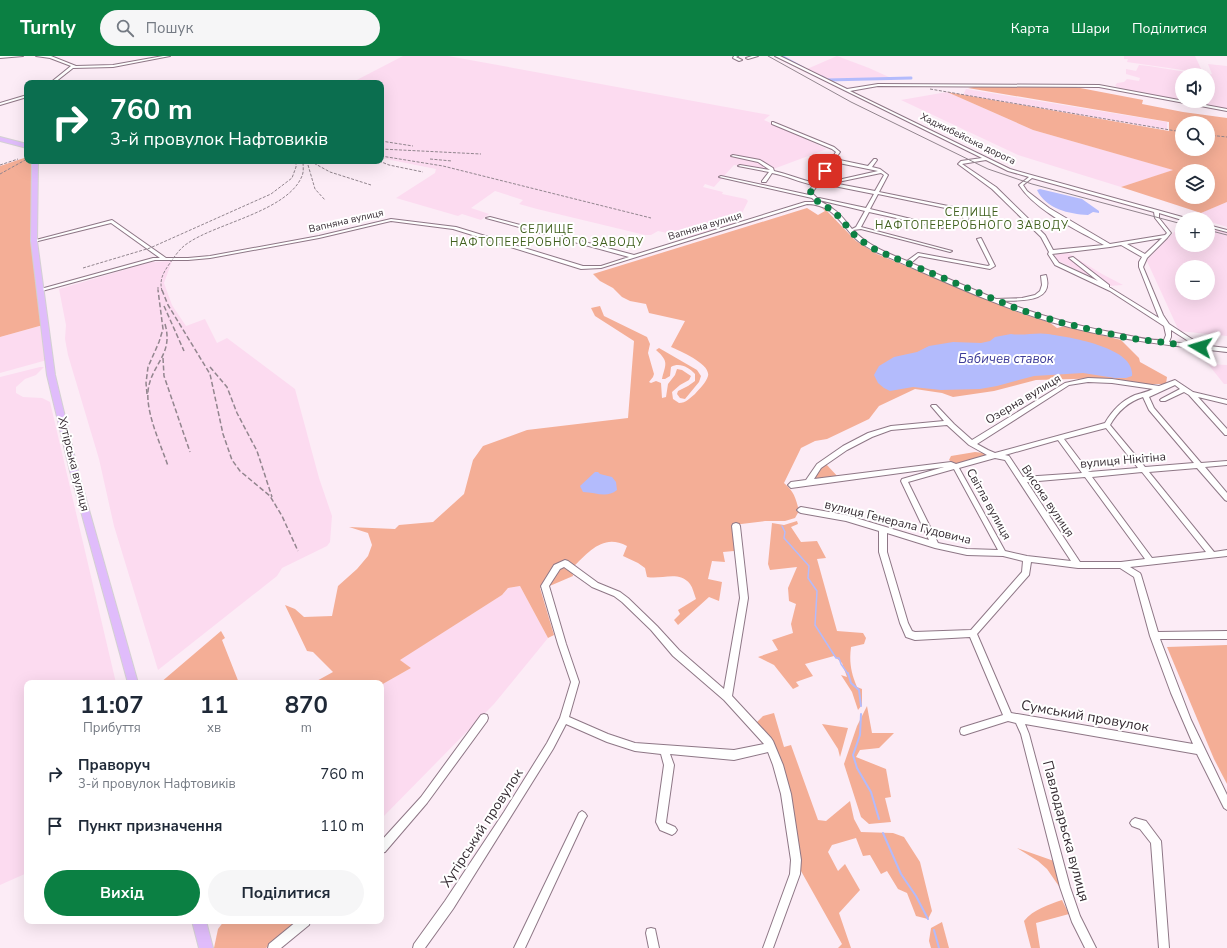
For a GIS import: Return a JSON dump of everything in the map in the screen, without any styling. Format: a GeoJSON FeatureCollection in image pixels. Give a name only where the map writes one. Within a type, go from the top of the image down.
{"type":"FeatureCollection","features":[{"type":"Feature","properties":{"kind":"main road"},"geometry":{"type":"LineString","coordinates":[[0,139],[24,145]]}},
{"type":"Feature","properties":{"kind":"main road","name":"Хутірська вулиця"},"geometry":{"type":"LineString","coordinates":[[35,164],[34,241],[51,375],[74,471],[132,680]]}},
{"type":"Feature","properties":{"kind":"main road"},"geometry":{"type":"LineString","coordinates":[[200,924],[206,948]]}},
{"type":"Feature","properties":{"kind":"street"},"geometry":{"type":"LineString","coordinates":[[1,57],[9,56]]}},
{"type":"Feature","properties":{"kind":"street"},"geometry":{"type":"LineString","coordinates":[[1,57],[20,56]]}},
{"type":"Feature","properties":{"kind":"street"},"geometry":{"type":"LineString","coordinates":[[38,56],[55,59],[74,66],[72,67]]}},
{"type":"Feature","properties":{"kind":"street"},"geometry":{"type":"LineString","coordinates":[[56,80],[72,67],[105,67],[168,56]]}},
{"type":"Feature","properties":{"kind":"street"},"geometry":{"type":"LineString","coordinates":[[736,56],[734,57],[740,60]]}},
{"type":"Feature","properties":{"kind":"street"},"geometry":{"type":"LineString","coordinates":[[748,58],[756,56]]}},
{"type":"Feature","properties":{"kind":"street","name":"Хаджибейська дорога"},"geometry":{"type":"LineString","coordinates":[[777,56],[1010,170],[1175,216]]}},
{"type":"Feature","properties":{"kind":"street"},"geometry":{"type":"LineString","coordinates":[[847,90],[878,85],[1099,86],[1227,110]]}},
{"type":"Feature","properties":{"kind":"street"},"geometry":{"type":"LineString","coordinates":[[0,104],[24,97]]}},
{"type":"Feature","properties":{"kind":"street"},"geometry":{"type":"LineString","coordinates":[[773,122],[833,148],[838,152],[810,193],[820,204],[833,210],[857,238],[876,250],[1029,313],[1059,322],[1128,338],[1227,350]]}},
{"type":"Feature","properties":{"kind":"street"},"geometry":{"type":"LineString","coordinates":[[733,156],[765,163],[772,169],[772,171]]}},
{"type":"Feature","properties":{"kind":"street"},"geometry":{"type":"LineString","coordinates":[[985,159],[961,162],[960,164],[994,188],[1043,236],[1051,252],[1050,254],[1057,264],[1112,290],[1200,347]]}},
{"type":"Feature","properties":{"kind":"street"},"geometry":{"type":"LineString","coordinates":[[832,160],[870,167],[886,174],[856,229]]}},
{"type":"Feature","properties":{"kind":"street"},"geometry":{"type":"LineString","coordinates":[[870,167],[875,160]]}},
{"type":"Feature","properties":{"kind":"street"},"geometry":{"type":"LineString","coordinates":[[740,166],[772,171],[817,183],[829,183],[882,172]]}},
{"type":"Feature","properties":{"kind":"street"},"geometry":{"type":"LineString","coordinates":[[764,181],[772,171]]}},
{"type":"Feature","properties":{"kind":"street"},"geometry":{"type":"LineString","coordinates":[[1030,176],[1021,184],[1028,195],[1039,204],[1110,246]]}},
{"type":"Feature","properties":{"kind":"street"},"geometry":{"type":"LineString","coordinates":[[721,177],[815,197],[942,227]]}},
{"type":"Feature","properties":{"kind":"street"},"geometry":{"type":"LineString","coordinates":[[829,183],[956,209],[960,211],[967,219]]}},
{"type":"Feature","properties":{"kind":"street","name":"Вапняна вулиця"},"geometry":{"type":"LineString","coordinates":[[40,290],[145,261],[164,258],[188,259],[210,257],[319,237],[391,220],[454,228],[583,268],[592,268],[634,257],[807,203],[820,204]]}},
{"type":"Feature","properties":{"kind":"street"},"geometry":{"type":"LineString","coordinates":[[1156,211],[1157,218],[1168,232],[1167,236],[1145,256],[1141,263],[1141,267],[1160,315],[1167,325],[1169,333],[1168,339],[1164,343]]}},
{"type":"Feature","properties":{"kind":"street"},"geometry":{"type":"LineString","coordinates":[[488,218],[634,257]]}},
{"type":"Feature","properties":{"kind":"street"},"geometry":{"type":"LineString","coordinates":[[34,241],[112,221],[164,258]]}},
{"type":"Feature","properties":{"kind":"street"},"geometry":{"type":"LineString","coordinates":[[850,230],[861,228],[950,251]]}},
{"type":"Feature","properties":{"kind":"street"},"geometry":{"type":"LineString","coordinates":[[1215,228],[1227,231]]}},
{"type":"Feature","properties":{"kind":"street"},"geometry":{"type":"LineString","coordinates":[[1051,252],[1110,246],[1167,236]]}},
{"type":"Feature","properties":{"kind":"street"},"geometry":{"type":"LineString","coordinates":[[908,263],[918,254],[988,268],[993,266],[979,239]]}},
{"type":"Feature","properties":{"kind":"street"},"geometry":{"type":"LineString","coordinates":[[1123,244],[1145,256]]}},
{"type":"Feature","properties":{"kind":"street"},"geometry":{"type":"LineString","coordinates":[[1071,258],[1112,290]]}},
{"type":"Feature","properties":{"kind":"street"},"geometry":{"type":"LineString","coordinates":[[996,300],[1033,298],[1042,293],[1046,284],[1044,276]]}},
{"type":"Feature","properties":{"kind":"street","name":"Озерна вулиця"},"geometry":{"type":"LineString","coordinates":[[973,442],[1067,384],[1078,380],[1105,381],[1158,388]]}},
{"type":"Feature","properties":{"kind":"street"},"geometry":{"type":"LineString","coordinates":[[1227,433],[1191,394],[1175,382],[1168,386],[1158,388],[1146,396],[1151,409],[1227,498]]}},
{"type":"Feature","properties":{"kind":"street"},"geometry":{"type":"LineString","coordinates":[[1163,400],[1181,392],[1184,389]]}},
{"type":"Feature","properties":{"kind":"street"},"geometry":{"type":"LineString","coordinates":[[1107,426],[1112,414],[1123,403],[1134,397],[1150,393]]}},
{"type":"Feature","properties":{"kind":"street"},"geometry":{"type":"LineString","coordinates":[[1191,394],[1227,402]]}},
{"type":"Feature","properties":{"kind":"street","name":"Висока вулиця"},"geometry":{"type":"LineString","coordinates":[[934,406],[948,422],[986,452],[1007,458],[1078,565]]}},
{"type":"Feature","properties":{"kind":"street"},"geometry":{"type":"LineString","coordinates":[[809,482],[819,466],[845,448],[870,435],[891,428],[948,422]]}},
{"type":"Feature","properties":{"kind":"street"},"geometry":{"type":"LineString","coordinates":[[935,545],[904,481],[996,454],[1107,426]]}},
{"type":"Feature","properties":{"kind":"street"},"geometry":{"type":"LineString","coordinates":[[1107,426],[1212,555]]}},
{"type":"Feature","properties":{"kind":"street"},"geometry":{"type":"LineString","coordinates":[[1060,438],[1150,561]]}},
{"type":"Feature","properties":{"kind":"street","name":"вулиця Нікітіна"},"geometry":{"type":"LineString","coordinates":[[1021,480],[1227,463]]}},
{"type":"Feature","properties":{"kind":"street"},"geometry":{"type":"LineString","coordinates":[[791,485],[866,476],[944,464],[951,464],[955,466]]}},
{"type":"Feature","properties":{"kind":"street","name":"Світла вулиця"},"geometry":{"type":"LineString","coordinates":[[955,466],[1003,553]]}},
{"type":"Feature","properties":{"kind":"street","name":"вулиця Генерала Гудовича"},"geometry":{"type":"LineString","coordinates":[[801,510],[846,518],[935,545],[967,552],[1003,553],[1027,559],[1078,565],[1121,565],[1227,553]]}},
{"type":"Feature","properties":{"kind":"street"},"geometry":{"type":"LineString","coordinates":[[736,526],[744,598],[727,697],[768,740],[778,765],[786,794],[796,860],[796,874],[768,948]]}},
{"type":"Feature","properties":{"kind":"street"},"geometry":{"type":"LineString","coordinates":[[883,530],[883,552],[904,623],[909,634],[915,636],[973,633],[1026,573],[1027,559]]}},
{"type":"Feature","properties":{"kind":"street"},"geometry":{"type":"LineString","coordinates":[[1140,562],[1137,575],[1154,636],[1199,750],[1227,805]]}},
{"type":"Feature","properties":{"kind":"street","name":"Хутірський провулок"},"geometry":{"type":"LineString","coordinates":[[418,948],[449,905],[507,815],[550,746],[564,719],[575,682],[545,586],[557,567],[565,563],[595,585],[617,594],[625,600],[676,652],[727,697]]}},
{"type":"Feature","properties":{"kind":"street"},"geometry":{"type":"LineString","coordinates":[[1121,565],[1137,575]]}},
{"type":"Feature","properties":{"kind":"street","name":"Сумський провулок"},"geometry":{"type":"LineString","coordinates":[[973,633],[1008,717],[1199,750]]}},
{"type":"Feature","properties":{"kind":"street"},"geometry":{"type":"LineString","coordinates":[[1154,636],[1227,634]]}},
{"type":"Feature","properties":{"kind":"street"},"geometry":{"type":"LineString","coordinates":[[964,731],[1008,717]]}},
{"type":"Feature","properties":{"kind":"street"},"geometry":{"type":"LineString","coordinates":[[384,845],[424,800],[484,718]]}},
{"type":"Feature","properties":{"kind":"street"},"geometry":{"type":"LineString","coordinates":[[564,719],[607,738],[635,747],[734,755],[770,747]]}},
{"type":"Feature","properties":{"kind":"street","name":"Павлодарьска вулиця"},"geometry":{"type":"LineString","coordinates":[[1019,720],[1065,887],[1076,918],[1091,948]]}},
{"type":"Feature","properties":{"kind":"street"},"geometry":{"type":"LineString","coordinates":[[664,750],[669,765],[661,822],[664,827],[672,830]]}},
{"type":"Feature","properties":{"kind":"street"},"geometry":{"type":"LineString","coordinates":[[519,948],[582,816]]}},
{"type":"Feature","properties":{"kind":"street"},"geometry":{"type":"LineString","coordinates":[[1135,823],[1143,824],[1156,841],[1164,948]]}},
{"type":"Feature","properties":{"kind":"street"},"geometry":{"type":"LineString","coordinates":[[274,948],[301,924]]}},
{"type":"Feature","properties":{"kind":"street"},"geometry":{"type":"LineString","coordinates":[[651,934],[654,948]]}},
{"type":"Feature","properties":{"kind":"shaded area"},"geometry":{"type":"Polygon","coordinates":[[[403,56],[448,56],[770,115],[764,120],[827,149],[768,171],[734,165],[714,187],[705,184],[703,187],[723,192],[722,194],[746,199],[748,201],[742,213],[731,226],[689,238],[658,231],[651,235],[645,235],[537,209],[519,204],[523,200],[495,191],[471,208],[489,214],[481,220],[462,214],[458,216],[396,198],[435,173],[436,169],[384,159],[384,80],[357,80],[403,56]]]}},
{"type":"Feature","properties":{"kind":"shaded area"},"geometry":{"type":"Polygon","coordinates":[[[837,56],[891,78],[829,79],[807,69],[837,56]]]}},
{"type":"Feature","properties":{"kind":"shaded area"},"geometry":{"type":"Polygon","coordinates":[[[1124,56],[1195,56],[1201,68],[1175,69],[1127,62],[1128,59],[1124,59],[1124,56]]]}},
{"type":"Feature","properties":{"kind":"shaded area"},"geometry":{"type":"Polygon","coordinates":[[[1208,64],[1227,66],[1227,109],[1215,107],[1215,68],[1210,68],[1208,64]]]}},
{"type":"Feature","properties":{"kind":"shaded area"},"geometry":{"type":"Polygon","coordinates":[[[1139,65],[1175,70],[1175,100],[1124,90],[1115,86],[1117,83],[1124,82],[1127,79],[1139,81],[1140,78],[1126,74],[1126,69],[1136,71],[1139,65]]]}},
{"type":"Feature","properties":{"kind":"shaded area"},"geometry":{"type":"Polygon","coordinates":[[[1075,87],[1143,100],[1142,104],[1212,116],[1175,116],[1175,156],[1215,156],[1215,116],[1227,118],[1227,202],[1203,212],[1198,212],[1121,187],[1173,170],[1033,130],[947,92],[1169,131],[1169,122],[968,88],[1075,87]]]}},
{"type":"Feature","properties":{"kind":"shaded area"},"geometry":{"type":"Polygon","coordinates":[[[966,89],[1167,122],[1167,130],[963,95],[966,89]]]}},
{"type":"Feature","properties":{"kind":"shaded area"},"geometry":{"type":"Polygon","coordinates":[[[947,92],[1033,130],[1174,170],[1121,187],[1018,155],[901,100],[947,92]]]}},
{"type":"Feature","properties":{"kind":"shaded area"},"geometry":{"type":"Polygon","coordinates":[[[24,158],[24,164],[34,164],[33,229],[43,325],[0,337],[0,166],[24,158]]]}},
{"type":"Feature","properties":{"kind":"shaded area"},"geometry":{"type":"Polygon","coordinates":[[[1227,202],[1227,227],[1215,223],[1215,212],[1203,212],[1227,202]]]}},
{"type":"Feature","properties":{"kind":"shaded area"},"geometry":{"type":"Polygon","coordinates":[[[807,208],[818,215],[825,211],[822,208],[826,210],[856,241],[877,254],[1020,313],[1049,322],[1057,328],[1065,326],[1121,340],[1139,358],[1140,362],[1167,377],[1166,384],[1144,384],[1111,378],[1036,380],[994,391],[953,397],[942,393],[915,389],[879,406],[869,419],[827,439],[815,441],[801,448],[784,483],[792,492],[797,503],[799,511],[795,518],[785,521],[765,521],[733,525],[734,551],[723,552],[725,562],[712,561],[708,579],[722,582],[719,601],[709,597],[678,625],[674,620],[680,614],[678,610],[696,599],[690,584],[681,577],[675,576],[647,577],[645,568],[623,556],[627,546],[611,542],[604,543],[597,546],[584,556],[572,568],[573,576],[552,585],[540,588],[554,635],[548,638],[520,586],[508,588],[502,595],[400,660],[411,668],[384,683],[384,680],[318,680],[333,672],[313,652],[307,651],[285,605],[295,609],[304,617],[332,616],[338,586],[357,569],[368,556],[372,545],[368,533],[349,527],[395,529],[399,525],[433,522],[464,494],[473,460],[483,446],[527,430],[628,418],[634,341],[595,316],[591,308],[600,306],[604,316],[647,337],[650,344],[648,353],[654,374],[649,382],[651,383],[656,381],[661,383],[662,398],[666,397],[668,384],[675,375],[677,369],[682,370],[691,376],[689,380],[672,392],[673,399],[679,403],[690,399],[707,379],[708,371],[705,367],[694,358],[671,347],[685,321],[649,313],[646,304],[630,301],[622,297],[613,288],[600,281],[593,274],[807,208]]]}},
{"type":"Feature","properties":{"kind":"shaded area"},"geometry":{"type":"Polygon","coordinates":[[[1215,228],[1227,231],[1227,336],[1179,331],[1146,259],[1148,259],[1175,231],[1175,252],[1215,252],[1215,228]]]}},
{"type":"Feature","properties":{"kind":"shaded area"},"geometry":{"type":"Polygon","coordinates":[[[1068,253],[1123,285],[1109,286],[1055,259],[1056,254],[1068,253]]]}},
{"type":"Feature","properties":{"kind":"shaded area"},"geometry":{"type":"Polygon","coordinates":[[[172,261],[164,283],[172,305],[186,326],[205,319],[217,343],[227,338],[295,389],[319,478],[332,516],[330,542],[327,546],[282,568],[277,576],[158,670],[114,526],[99,459],[68,355],[65,339],[66,325],[59,289],[151,262],[172,261]]]}},
{"type":"Feature","properties":{"kind":"shaded area"},"geometry":{"type":"Polygon","coordinates":[[[43,325],[47,360],[0,373],[0,337],[43,325]]]}},
{"type":"Feature","properties":{"kind":"shaded area"},"geometry":{"type":"Polygon","coordinates":[[[659,348],[697,370],[701,376],[699,382],[685,399],[680,398],[677,394],[678,391],[695,381],[695,374],[687,367],[677,365],[671,367],[670,376],[662,379],[665,361],[656,350],[659,348]]]}},
{"type":"Feature","properties":{"kind":"shaded area"},"geometry":{"type":"Polygon","coordinates":[[[1208,364],[1227,365],[1227,384],[1224,384],[1208,364]]]}},
{"type":"Feature","properties":{"kind":"shaded area"},"geometry":{"type":"Polygon","coordinates":[[[44,367],[36,375],[25,379],[16,387],[16,393],[23,397],[42,398],[50,402],[115,680],[24,680],[24,874],[0,885],[0,377],[44,367]]]}},
{"type":"Feature","properties":{"kind":"shaded area"},"geometry":{"type":"Polygon","coordinates":[[[975,452],[984,453],[986,455],[962,463],[952,462],[949,460],[951,456],[975,452]]]}},
{"type":"Feature","properties":{"kind":"shaded area"},"geometry":{"type":"Polygon","coordinates":[[[826,464],[839,478],[812,481],[821,467],[826,464]]]}},
{"type":"Feature","properties":{"kind":"shaded area"},"geometry":{"type":"Polygon","coordinates":[[[797,521],[798,524],[791,527],[801,542],[817,541],[826,558],[817,559],[837,631],[863,633],[866,638],[864,644],[851,647],[850,663],[853,677],[857,687],[862,689],[862,705],[858,710],[852,692],[841,675],[847,677],[842,663],[834,656],[805,664],[813,676],[796,682],[799,686],[793,689],[774,665],[758,657],[778,650],[772,640],[793,633],[791,624],[796,604],[789,601],[788,588],[797,567],[770,570],[768,564],[772,523],[784,525],[797,521]]]}},
{"type":"Feature","properties":{"kind":"shaded area"},"geometry":{"type":"Polygon","coordinates":[[[520,586],[548,638],[494,704],[384,816],[384,683],[411,668],[399,660],[502,595],[508,588],[520,586]]]}},
{"type":"Feature","properties":{"kind":"shaded area"},"geometry":{"type":"Polygon","coordinates":[[[221,631],[225,638],[222,640],[238,680],[164,680],[221,631]]]}},
{"type":"Feature","properties":{"kind":"shaded area"},"geometry":{"type":"Polygon","coordinates":[[[1227,645],[1227,784],[1214,759],[1167,647],[1227,645]]]}},
{"type":"Feature","properties":{"kind":"shaded area"},"geometry":{"type":"Polygon","coordinates":[[[867,706],[872,733],[894,733],[879,748],[860,750],[856,757],[886,769],[891,797],[885,798],[891,822],[869,824],[861,817],[844,764],[857,726],[867,706]]]}},
{"type":"Feature","properties":{"kind":"shaded area"},"geometry":{"type":"Polygon","coordinates":[[[774,713],[784,747],[791,745],[818,820],[826,821],[850,801],[854,819],[861,832],[893,833],[904,837],[920,862],[932,911],[928,919],[916,916],[907,893],[898,889],[887,871],[881,874],[870,855],[863,856],[856,838],[832,845],[828,852],[838,871],[845,864],[860,890],[839,913],[851,948],[838,948],[842,944],[801,871],[790,791],[774,748],[756,723],[763,716],[774,713]]]}},
{"type":"Feature","properties":{"kind":"shaded area"},"geometry":{"type":"Polygon","coordinates":[[[822,724],[848,728],[840,757],[838,749],[822,724]]]}},
{"type":"Feature","properties":{"kind":"shaded area"},"geometry":{"type":"Polygon","coordinates":[[[1017,848],[1054,861],[1065,895],[1047,869],[1038,861],[1017,848]]]}},
{"type":"Feature","properties":{"kind":"shaded area"},"geometry":{"type":"Polygon","coordinates":[[[1062,900],[1069,914],[1036,923],[1040,948],[1031,948],[1024,921],[1037,910],[1062,900]]]}},
{"type":"Feature","properties":{"kind":"shaded area"},"geometry":{"type":"Polygon","coordinates":[[[942,922],[949,948],[931,948],[929,941],[931,928],[942,922]]]}},
{"type":"Feature","properties":{"kind":"shaded area"},"geometry":{"type":"Polygon","coordinates":[[[222,924],[293,924],[266,948],[214,948],[218,929],[222,924]]]}},
{"type":"Feature","properties":{"kind":"water"},"geometry":{"type":"Polygon","coordinates":[[[1040,189],[1082,199],[1099,211],[1099,213],[1093,212],[1088,215],[1066,212],[1046,202],[1037,190],[1040,189]]]}},
{"type":"Feature","properties":{"kind":"water","name":"Бабичев ставок"},"geometry":{"type":"Polygon","coordinates":[[[1011,334],[1048,334],[1099,345],[1123,358],[1130,366],[1132,376],[1126,378],[1115,378],[1083,373],[1034,376],[980,389],[941,390],[913,387],[890,391],[878,383],[874,375],[879,366],[894,357],[917,352],[929,346],[953,342],[981,343],[990,341],[995,337],[1011,334]]]}},
{"type":"Feature","properties":{"kind":"water"},"geometry":{"type":"Polygon","coordinates":[[[595,472],[612,477],[616,482],[617,490],[613,493],[605,495],[583,492],[580,486],[595,472]]]}},
{"type":"Feature","properties":{"kind":"waterway"},"geometry":{"type":"LineString","coordinates":[[781,56],[803,68]]}},
{"type":"Feature","properties":{"kind":"waterway"},"geometry":{"type":"LineString","coordinates":[[822,77],[827,80],[911,78]]}},
{"type":"Feature","properties":{"kind":"waterway"},"geometry":{"type":"LineString","coordinates":[[782,526],[785,532],[784,538],[809,566],[808,578],[817,591],[815,625],[836,658],[839,658],[848,674]]}},
{"type":"Feature","properties":{"kind":"waterway"},"geometry":{"type":"LineString","coordinates":[[848,673],[851,683],[859,690],[861,706]]}},
{"type":"Feature","properties":{"kind":"waterway"},"geometry":{"type":"LineString","coordinates":[[861,714],[860,735],[853,755],[857,768],[871,792],[879,819]]}},
{"type":"Feature","properties":{"kind":"waterway"},"geometry":{"type":"LineString","coordinates":[[883,833],[901,874],[916,896],[928,919]]}},
{"type":"Feature","properties":{"kind":"waterway"},"geometry":{"type":"LineString","coordinates":[[934,930],[939,948]]}},
{"type":"Feature","properties":{"kind":"tram line"},"geometry":{"type":"LineString","coordinates":[[768,56],[851,102],[988,169],[1032,184],[1175,222]]}},
{"type":"Feature","properties":{"kind":"tram line"},"geometry":{"type":"LineString","coordinates":[[1215,232],[1227,235]]}},
{"type":"Feature","properties":{"kind":"railway"},"geometry":{"type":"LineString","coordinates":[[930,89],[1175,131]]}},
{"type":"Feature","properties":{"kind":"railway"},"geometry":{"type":"LineString","coordinates":[[1215,136],[1227,137]]}},
{"type":"Feature","properties":{"kind":"railway"},"geometry":{"type":"LineString","coordinates":[[384,141],[413,146]]}},
{"type":"Feature","properties":{"kind":"railway"},"geometry":{"type":"LineString","coordinates":[[384,149],[481,154]]}},
{"type":"Feature","properties":{"kind":"railway"},"geometry":{"type":"LineString","coordinates":[[384,156],[443,166],[651,218]]}},
{"type":"Feature","properties":{"kind":"railway"},"geometry":{"type":"LineString","coordinates":[[0,165],[18,159]]}},
{"type":"Feature","properties":{"kind":"railway"},"geometry":{"type":"LineString","coordinates":[[430,159],[452,161]]}},
{"type":"Feature","properties":{"kind":"railway"},"geometry":{"type":"LineString","coordinates":[[0,174],[24,161]]}},
{"type":"Feature","properties":{"kind":"railway"},"geometry":{"type":"LineString","coordinates":[[384,163],[423,172]]}},
{"type":"Feature","properties":{"kind":"railway"},"geometry":{"type":"LineString","coordinates":[[83,268],[150,248],[271,194],[292,178],[296,164]]}},
{"type":"Feature","properties":{"kind":"railway"},"geometry":{"type":"LineString","coordinates":[[162,291],[161,280],[164,273],[183,247],[201,236],[251,215],[282,198],[294,188],[302,176],[303,164]]}},
{"type":"Feature","properties":{"kind":"railway"},"geometry":{"type":"LineString","coordinates":[[315,164],[330,172],[371,185]]}},
{"type":"Feature","properties":{"kind":"railway"},"geometry":{"type":"LineString","coordinates":[[308,165],[315,189],[325,200]]}},
{"type":"Feature","properties":{"kind":"railway"},"geometry":{"type":"LineString","coordinates":[[147,394],[146,383],[148,367],[163,329],[158,290]]}},
{"type":"Feature","properties":{"kind":"railway"},"geometry":{"type":"LineString","coordinates":[[162,290],[168,305],[210,374],[223,434],[232,460],[240,471],[270,496],[282,516],[298,551]]}},
{"type":"Feature","properties":{"kind":"railway"},"geometry":{"type":"LineString","coordinates":[[164,306],[184,351]]}},
{"type":"Feature","properties":{"kind":"railway"},"geometry":{"type":"LineString","coordinates":[[165,324],[167,344],[150,382],[148,400],[149,409],[158,439],[168,466]]}},
{"type":"Feature","properties":{"kind":"railway"},"geometry":{"type":"LineString","coordinates":[[163,358],[164,376],[190,452]]}},
{"type":"Feature","properties":{"kind":"railway"},"geometry":{"type":"LineString","coordinates":[[210,367],[227,387],[237,413],[257,451],[272,497]]}},
{"type":"Feature","properties":{"kind":"district","name":"СЕЛИЩЕ НАФТОПЕРЕРОБНОГО ЗАВОДУ"},"geometry":{"type":"Point","coordinates":[972,218]}},
{"type":"Feature","properties":{"kind":"district","name":"СЕЛИЩЕ НАФТОПЕРЕРОБНОГО ЗАВОДУ"},"geometry":{"type":"Point","coordinates":[547,235]}},
{"type":"Feature","properties":{"kind":"route"},"geometry":{"type":"LineString","coordinates":[[825,171],[810,193],[820,204],[833,210],[857,238],[876,250],[996,300],[1045,318],[1128,338],[1200,347]]}}]}
